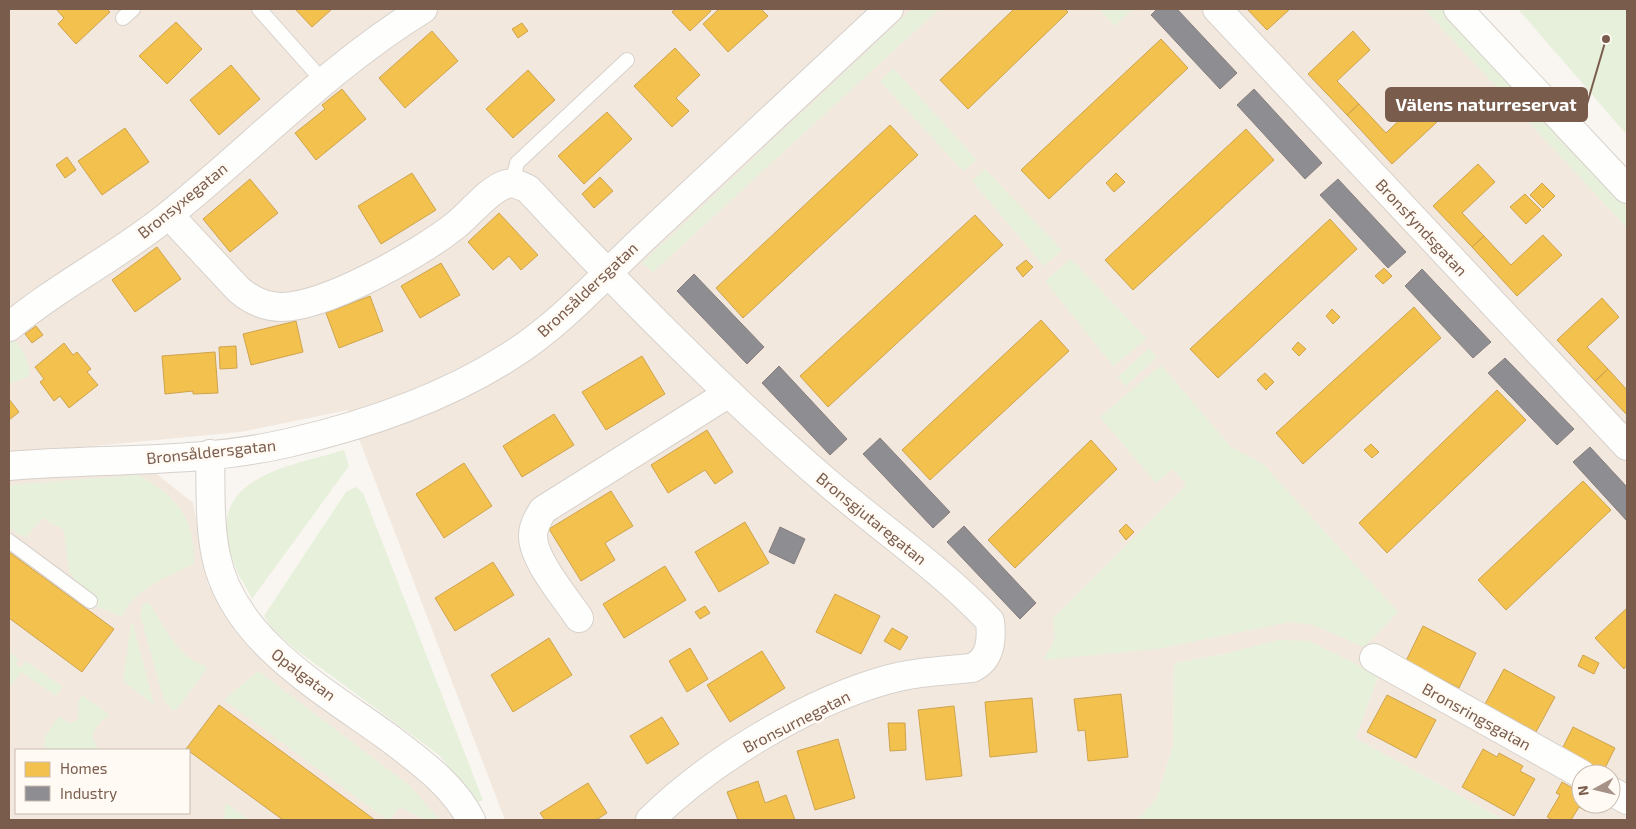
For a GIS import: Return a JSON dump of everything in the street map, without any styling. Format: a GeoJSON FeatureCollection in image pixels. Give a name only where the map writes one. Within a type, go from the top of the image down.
{"type":"FeatureCollection","features":[{"type":"Feature","properties":{"kind":"street","name":"Bronsyxegatan"},"geometry":{"type":"LineString","coordinates":[[9,327],[48,297],[169,215],[323,81],[390,29],[423,9]]}},
{"type":"Feature","properties":{"kind":"street","name":"Bronsåldersgatan"},"geometry":{"type":"LineString","coordinates":[[9,466],[210,454],[287,443],[418,405],[471,380],[511,355],[556,322],[889,9]]}},
{"type":"Feature","properties":{"kind":"street","name":"Bronsfyndsgatan"},"geometry":{"type":"LineString","coordinates":[[1216,9],[1627,446]]}},
{"type":"Feature","properties":{"kind":"street"},"geometry":{"type":"LineString","coordinates":[[1458,9],[1627,188]]}},
{"type":"Feature","properties":{"kind":"street","name":"Bronsgjutaregatan"},"geometry":{"type":"LineString","coordinates":[[512,184],[528,189],[606,273],[729,393],[821,477],[920,555],[976,607],[990,621],[991,636],[987,654]]}},
{"type":"Feature","properties":{"kind":"street"},"geometry":{"type":"LineString","coordinates":[[169,215],[240,290],[252,299],[269,306],[282,307],[302,303],[346,289],[372,276],[455,226],[495,190],[512,184]]}},
{"type":"Feature","properties":{"kind":"street"},"geometry":{"type":"LineString","coordinates":[[579,618],[536,553],[533,536],[535,523],[542,510],[729,393]]}},
{"type":"Feature","properties":{"kind":"street","name":"Opalgatan"},"geometry":{"type":"LineString","coordinates":[[210,454],[212,527],[216,557],[226,588],[242,616],[271,651],[434,771],[472,820]]}},
{"type":"Feature","properties":{"kind":"street","name":"Bronsurnegatan"},"geometry":{"type":"LineString","coordinates":[[650,820],[698,779],[733,754],[808,712],[886,680],[972,668],[982,663],[987,654]]}},
{"type":"Feature","properties":{"kind":"street","name":"Bronsringsgatan"},"geometry":{"type":"LineString","coordinates":[[1374,658],[1571,768]]}},
{"type":"Feature","properties":{"kind":"lane"},"geometry":{"type":"LineString","coordinates":[[259,9],[323,81]]}},
{"type":"Feature","properties":{"kind":"lane"},"geometry":{"type":"LineString","coordinates":[[512,184],[517,163],[627,60]]}},
{"type":"Feature","properties":{"kind":"lane"},"geometry":{"type":"LineString","coordinates":[[9,541],[90,601]]}},
{"type":"Feature","properties":{"kind":"shaded area"},"geometry":{"type":"Polygon","coordinates":[[[9,9],[1451,9],[1627,196],[1627,820],[1504,820],[1355,738],[1379,675],[1225,654],[1174,663],[1173,746],[1157,798],[1137,820],[505,820],[348,410],[240,432],[9,454],[9,9]]]}},
{"type":"Feature","properties":{"kind":"shaded area"},"geometry":{"type":"Polygon","coordinates":[[[148,467],[193,503],[208,585],[259,651],[408,765],[457,820],[9,820],[9,476],[148,467]]]}},
{"type":"Feature","properties":{"kind":"green space"},"geometry":{"type":"Polygon","coordinates":[[[912,9],[939,9],[653,272],[642,263],[912,9]]]}},
{"type":"Feature","properties":{"kind":"green space"},"geometry":{"type":"Polygon","coordinates":[[[1099,9],[1133,9],[1115,26],[1099,9]]]}},
{"type":"Feature","properties":{"kind":"green space"},"geometry":{"type":"Polygon","coordinates":[[[1424,9],[1441,9],[1627,207],[1627,228],[1424,9]]]}},
{"type":"Feature","properties":{"kind":"green space"},"geometry":{"type":"Polygon","coordinates":[[[1518,9],[1627,9],[1627,135],[1518,9]]]}},
{"type":"Feature","properties":{"kind":"green space"},"geometry":{"type":"Polygon","coordinates":[[[893,68],[977,160],[963,171],[880,81],[893,68]]]}},
{"type":"Feature","properties":{"kind":"green space"},"geometry":{"type":"Polygon","coordinates":[[[985,169],[1062,250],[1044,266],[972,181],[985,169]]]}},
{"type":"Feature","properties":{"kind":"green space"},"geometry":{"type":"Polygon","coordinates":[[[1071,259],[1147,339],[1113,366],[1045,281],[1071,259]]]}},
{"type":"Feature","properties":{"kind":"green space"},"geometry":{"type":"Polygon","coordinates":[[[12,335],[26,357],[30,373],[27,377],[9,384],[9,338],[12,335]]]}},
{"type":"Feature","properties":{"kind":"green space"},"geometry":{"type":"Polygon","coordinates":[[[1149,348],[1157,357],[1126,386],[1118,377],[1149,348]]]}},
{"type":"Feature","properties":{"kind":"green space"},"geometry":{"type":"Polygon","coordinates":[[[1161,365],[1231,447],[1263,464],[1398,612],[1364,647],[1313,625],[1290,622],[1157,649],[1043,660],[1055,639],[1053,618],[1186,485],[1173,469],[1156,483],[1100,417],[1161,365]]]}},
{"type":"Feature","properties":{"kind":"green space"},"geometry":{"type":"Polygon","coordinates":[[[344,450],[349,466],[252,599],[232,558],[226,531],[229,509],[240,493],[256,480],[276,470],[344,450]]]}},
{"type":"Feature","properties":{"kind":"green space"},"geometry":{"type":"Polygon","coordinates":[[[138,475],[163,491],[181,510],[191,534],[194,564],[153,584],[143,591],[127,607],[122,617],[96,606],[69,572],[64,530],[43,518],[25,538],[9,528],[9,485],[138,475]]]}},
{"type":"Feature","properties":{"kind":"green space"},"geometry":{"type":"Polygon","coordinates":[[[356,487],[363,493],[483,800],[478,802],[439,755],[295,649],[273,630],[264,616],[346,492],[356,487]]]}},
{"type":"Feature","properties":{"kind":"green space"},"geometry":{"type":"Polygon","coordinates":[[[144,603],[149,603],[179,649],[196,662],[206,666],[207,669],[176,710],[172,710],[164,700],[140,614],[144,603]]]}},
{"type":"Feature","properties":{"kind":"green space"},"geometry":{"type":"Polygon","coordinates":[[[131,624],[133,624],[154,705],[123,681],[131,624]]]}},
{"type":"Feature","properties":{"kind":"green space"},"geometry":{"type":"Polygon","coordinates":[[[1278,640],[1309,641],[1379,675],[1355,738],[1504,820],[1137,820],[1157,798],[1173,746],[1174,663],[1225,654],[1278,640]]]}},
{"type":"Feature","properties":{"kind":"green space"},"geometry":{"type":"Polygon","coordinates":[[[9,652],[19,659],[15,664],[20,668],[26,661],[63,687],[56,696],[21,672],[9,689],[9,652]]]}},
{"type":"Feature","properties":{"kind":"green space"},"geometry":{"type":"Polygon","coordinates":[[[258,671],[409,785],[440,820],[425,820],[400,807],[387,820],[224,700],[258,671]]]}},
{"type":"Feature","properties":{"kind":"green space"},"geometry":{"type":"Polygon","coordinates":[[[82,695],[110,715],[95,730],[95,745],[98,749],[48,749],[44,746],[45,737],[59,716],[70,724],[78,719],[79,700],[82,695]]]}},
{"type":"Feature","properties":{"kind":"green space"},"geometry":{"type":"Polygon","coordinates":[[[226,803],[249,820],[224,820],[226,803]]]}},
{"type":"Feature","properties":{"kind":"building: Homes"},"geometry":{"type":"Polygon","coordinates":[[[56,9],[107,9],[110,12],[76,44],[58,24],[64,18],[56,9]]]}},
{"type":"Feature","properties":{"kind":"building: Homes"},"geometry":{"type":"Polygon","coordinates":[[[295,9],[332,9],[312,27],[295,9]]]}},
{"type":"Feature","properties":{"kind":"building: Homes"},"geometry":{"type":"Polygon","coordinates":[[[676,9],[709,9],[711,11],[690,31],[672,12],[676,9]]]}},
{"type":"Feature","properties":{"kind":"building: Homes"},"geometry":{"type":"Polygon","coordinates":[[[719,9],[761,9],[768,16],[728,52],[703,24],[719,9]]]}},
{"type":"Feature","properties":{"kind":"building: Homes"},"geometry":{"type":"Polygon","coordinates":[[[1014,9],[1065,9],[1068,12],[968,109],[940,80],[1014,9]]]}},
{"type":"Feature","properties":{"kind":"building: Homes"},"geometry":{"type":"Polygon","coordinates":[[[1247,9],[1290,9],[1267,30],[1247,9]]]}},
{"type":"Feature","properties":{"kind":"building: Homes"},"geometry":{"type":"Polygon","coordinates":[[[176,22],[202,49],[167,84],[139,56],[176,22]]]}},
{"type":"Feature","properties":{"kind":"building: Homes"},"geometry":{"type":"Polygon","coordinates":[[[522,23],[528,31],[518,38],[512,29],[522,23]]]}},
{"type":"Feature","properties":{"kind":"building: Homes"},"geometry":{"type":"Polygon","coordinates":[[[432,31],[458,61],[405,108],[379,78],[432,31]]]}},
{"type":"Feature","properties":{"kind":"building: Homes"},"geometry":{"type":"Polygon","coordinates":[[[1353,31],[1370,50],[1337,81],[1359,104],[1347,115],[1308,74],[1353,31]]]}},
{"type":"Feature","properties":{"kind":"building: Homes"},"geometry":{"type":"Polygon","coordinates":[[[1161,39],[1188,68],[1049,199],[1021,170],[1161,39]]]}},
{"type":"Feature","properties":{"kind":"building: Homes"},"geometry":{"type":"Polygon","coordinates":[[[675,48],[700,75],[676,98],[689,111],[672,127],[634,86],[675,48]]]}},
{"type":"Feature","properties":{"kind":"building: Homes"},"geometry":{"type":"Polygon","coordinates":[[[231,65],[260,99],[219,135],[190,100],[231,65]]]}},
{"type":"Feature","properties":{"kind":"building: Homes"},"geometry":{"type":"Polygon","coordinates":[[[528,70],[555,100],[513,138],[486,109],[528,70]]]}},
{"type":"Feature","properties":{"kind":"building: Homes"},"geometry":{"type":"Polygon","coordinates":[[[342,89],[366,119],[316,160],[295,133],[325,109],[322,105],[342,89]]]}},
{"type":"Feature","properties":{"kind":"building: Homes"},"geometry":{"type":"Polygon","coordinates":[[[1418,102],[1437,122],[1392,164],[1347,115],[1359,104],[1386,133],[1418,102]]]}},
{"type":"Feature","properties":{"kind":"building: Homes"},"geometry":{"type":"Polygon","coordinates":[[[607,112],[632,139],[584,184],[558,156],[607,112]]]}},
{"type":"Feature","properties":{"kind":"building: Homes"},"geometry":{"type":"Polygon","coordinates":[[[890,125],[918,155],[743,318],[716,288],[890,125]]]}},
{"type":"Feature","properties":{"kind":"building: Homes"},"geometry":{"type":"Polygon","coordinates":[[[125,128],[149,162],[102,195],[78,161],[125,128]]]}},
{"type":"Feature","properties":{"kind":"building: Homes"},"geometry":{"type":"Polygon","coordinates":[[[1246,129],[1274,160],[1133,290],[1105,260],[1246,129]]]}},
{"type":"Feature","properties":{"kind":"building: Homes"},"geometry":{"type":"Polygon","coordinates":[[[67,157],[76,170],[65,178],[56,165],[67,157]]]}},
{"type":"Feature","properties":{"kind":"building: Homes"},"geometry":{"type":"Polygon","coordinates":[[[1478,164],[1495,182],[1462,213],[1484,236],[1472,247],[1433,206],[1478,164]]]}},
{"type":"Feature","properties":{"kind":"building: Homes"},"geometry":{"type":"Polygon","coordinates":[[[412,173],[436,210],[381,244],[358,206],[412,173]]]}},
{"type":"Feature","properties":{"kind":"building: Homes"},"geometry":{"type":"Polygon","coordinates":[[[1116,173],[1125,182],[1114,192],[1106,183],[1116,173]]]}},
{"type":"Feature","properties":{"kind":"building: Homes"},"geometry":{"type":"Polygon","coordinates":[[[600,177],[613,191],[594,208],[582,194],[600,177]]]}},
{"type":"Feature","properties":{"kind":"building: Homes"},"geometry":{"type":"Polygon","coordinates":[[[250,179],[278,213],[230,252],[203,219],[250,179]]]}},
{"type":"Feature","properties":{"kind":"building: Homes"},"geometry":{"type":"Polygon","coordinates":[[[1542,183],[1555,196],[1543,208],[1530,195],[1542,183]]]}},
{"type":"Feature","properties":{"kind":"building: Homes"},"geometry":{"type":"Polygon","coordinates":[[[1525,194],[1541,210],[1526,224],[1510,207],[1525,194]]]}},
{"type":"Feature","properties":{"kind":"building: Homes"},"geometry":{"type":"Polygon","coordinates":[[[499,213],[538,255],[521,270],[509,256],[493,270],[468,242],[499,213]]]}},
{"type":"Feature","properties":{"kind":"building: Homes"},"geometry":{"type":"Polygon","coordinates":[[[975,215],[1003,245],[828,407],[800,376],[975,215]]]}},
{"type":"Feature","properties":{"kind":"building: Homes"},"geometry":{"type":"Polygon","coordinates":[[[1330,219],[1357,249],[1218,378],[1190,349],[1330,219]]]}},
{"type":"Feature","properties":{"kind":"building: Homes"},"geometry":{"type":"Polygon","coordinates":[[[1543,235],[1562,255],[1517,296],[1472,247],[1484,236],[1511,265],[1543,235]]]}},
{"type":"Feature","properties":{"kind":"building: Homes"},"geometry":{"type":"Polygon","coordinates":[[[157,247],[181,279],[135,312],[112,280],[157,247]]]}},
{"type":"Feature","properties":{"kind":"building: Homes"},"geometry":{"type":"Polygon","coordinates":[[[1026,260],[1033,267],[1023,277],[1016,268],[1026,260]]]}},
{"type":"Feature","properties":{"kind":"building: Homes"},"geometry":{"type":"Polygon","coordinates":[[[441,263],[460,295],[420,318],[401,286],[441,263]]]}},
{"type":"Feature","properties":{"kind":"building: Homes"},"geometry":{"type":"Polygon","coordinates":[[[1384,268],[1392,276],[1383,284],[1375,276],[1384,268]]]}},
{"type":"Feature","properties":{"kind":"building: Homes"},"geometry":{"type":"Polygon","coordinates":[[[370,296],[383,331],[339,348],[326,313],[370,296]]]}},
{"type":"Feature","properties":{"kind":"building: Homes"},"geometry":{"type":"Polygon","coordinates":[[[1602,298],[1619,317],[1587,347],[1608,369],[1595,381],[1557,340],[1602,298]]]}},
{"type":"Feature","properties":{"kind":"building: Homes"},"geometry":{"type":"Polygon","coordinates":[[[1414,307],[1441,338],[1303,464],[1276,433],[1414,307]]]}},
{"type":"Feature","properties":{"kind":"building: Homes"},"geometry":{"type":"Polygon","coordinates":[[[1332,309],[1340,317],[1333,324],[1326,316],[1332,309]]]}},
{"type":"Feature","properties":{"kind":"building: Homes"},"geometry":{"type":"Polygon","coordinates":[[[1041,320],[1069,351],[930,480],[902,450],[1041,320]]]}},
{"type":"Feature","properties":{"kind":"building: Homes"},"geometry":{"type":"Polygon","coordinates":[[[296,321],[303,352],[251,365],[243,334],[296,321]]]}},
{"type":"Feature","properties":{"kind":"building: Homes"},"geometry":{"type":"Polygon","coordinates":[[[36,326],[43,335],[32,343],[25,334],[36,326]]]}},
{"type":"Feature","properties":{"kind":"building: Homes"},"geometry":{"type":"Polygon","coordinates":[[[1298,342],[1306,349],[1299,356],[1292,349],[1298,342]]]}},
{"type":"Feature","properties":{"kind":"building: Homes"},"geometry":{"type":"Polygon","coordinates":[[[64,343],[73,355],[77,352],[91,369],[87,372],[98,385],[69,408],[60,396],[54,401],[40,382],[44,379],[35,367],[64,343]]]}},
{"type":"Feature","properties":{"kind":"building: Homes"},"geometry":{"type":"Polygon","coordinates":[[[236,346],[237,368],[220,369],[219,347],[236,346]]]}},
{"type":"Feature","properties":{"kind":"building: Homes"},"geometry":{"type":"Polygon","coordinates":[[[215,352],[218,393],[193,394],[193,391],[165,394],[162,356],[215,352]]]}},
{"type":"Feature","properties":{"kind":"building: Homes"},"geometry":{"type":"Polygon","coordinates":[[[642,356],[665,394],[606,430],[582,392],[642,356]]]}},
{"type":"Feature","properties":{"kind":"building: Homes"},"geometry":{"type":"Polygon","coordinates":[[[1608,369],[1627,390],[1627,415],[1595,381],[1608,369]]]}},
{"type":"Feature","properties":{"kind":"building: Homes"},"geometry":{"type":"Polygon","coordinates":[[[1265,373],[1274,382],[1266,390],[1257,380],[1265,373]]]}},
{"type":"Feature","properties":{"kind":"building: Homes"},"geometry":{"type":"Polygon","coordinates":[[[1497,390],[1526,420],[1387,553],[1359,523],[1497,390]]]}},
{"type":"Feature","properties":{"kind":"building: Homes"},"geometry":{"type":"Polygon","coordinates":[[[9,399],[19,412],[9,420],[9,399]]]}},
{"type":"Feature","properties":{"kind":"building: Homes"},"geometry":{"type":"Polygon","coordinates":[[[554,414],[574,445],[522,477],[503,446],[554,414]]]}},
{"type":"Feature","properties":{"kind":"building: Homes"},"geometry":{"type":"Polygon","coordinates":[[[707,430],[733,472],[715,484],[705,470],[668,493],[651,465],[707,430]]]}},
{"type":"Feature","properties":{"kind":"building: Homes"},"geometry":{"type":"Polygon","coordinates":[[[1091,440],[1117,469],[1015,568],[988,540],[1091,440]]]}},
{"type":"Feature","properties":{"kind":"building: Homes"},"geometry":{"type":"Polygon","coordinates":[[[1371,444],[1379,452],[1372,458],[1364,450],[1371,444]]]}},
{"type":"Feature","properties":{"kind":"building: Homes"},"geometry":{"type":"Polygon","coordinates":[[[464,463],[492,506],[444,538],[416,494],[464,463]]]}},
{"type":"Feature","properties":{"kind":"building: Homes"},"geometry":{"type":"Polygon","coordinates":[[[1583,481],[1611,510],[1506,610],[1478,580],[1583,481]]]}},
{"type":"Feature","properties":{"kind":"building: Homes"},"geometry":{"type":"Polygon","coordinates":[[[611,491],[633,526],[605,543],[615,560],[581,581],[549,529],[611,491]]]}},
{"type":"Feature","properties":{"kind":"building: Homes"},"geometry":{"type":"Polygon","coordinates":[[[745,522],[769,563],[719,592],[695,552],[745,522]]]}},
{"type":"Feature","properties":{"kind":"building: Homes"},"geometry":{"type":"Polygon","coordinates":[[[1126,524],[1134,532],[1126,540],[1119,531],[1126,524]]]}},
{"type":"Feature","properties":{"kind":"building: Homes"},"geometry":{"type":"Polygon","coordinates":[[[9,552],[114,629],[82,672],[9,618],[9,552]]]}},
{"type":"Feature","properties":{"kind":"building: Homes"},"geometry":{"type":"Polygon","coordinates":[[[493,562],[514,595],[455,631],[435,598],[493,562]]]}},
{"type":"Feature","properties":{"kind":"building: Homes"},"geometry":{"type":"Polygon","coordinates":[[[665,566],[686,600],[624,638],[603,604],[665,566]]]}},
{"type":"Feature","properties":{"kind":"building: Homes"},"geometry":{"type":"Polygon","coordinates":[[[835,594],[880,616],[861,654],[816,632],[835,594]]]}},
{"type":"Feature","properties":{"kind":"building: Homes"},"geometry":{"type":"Polygon","coordinates":[[[705,606],[710,613],[700,619],[695,612],[705,606]]]}},
{"type":"Feature","properties":{"kind":"building: Homes"},"geometry":{"type":"Polygon","coordinates":[[[1627,608],[1627,665],[1624,669],[1595,638],[1627,608]]]}},
{"type":"Feature","properties":{"kind":"building: Homes"},"geometry":{"type":"Polygon","coordinates":[[[1423,626],[1476,653],[1459,688],[1406,661],[1423,626]]]}},
{"type":"Feature","properties":{"kind":"building: Homes"},"geometry":{"type":"Polygon","coordinates":[[[892,628],[908,637],[900,650],[884,641],[892,628]]]}},
{"type":"Feature","properties":{"kind":"building: Homes"},"geometry":{"type":"Polygon","coordinates":[[[549,638],[572,675],[513,712],[491,675],[549,638]]]}},
{"type":"Feature","properties":{"kind":"building: Homes"},"geometry":{"type":"Polygon","coordinates":[[[690,648],[708,679],[687,692],[669,661],[690,648]]]}},
{"type":"Feature","properties":{"kind":"building: Homes"},"geometry":{"type":"Polygon","coordinates":[[[762,651],[785,688],[730,722],[707,685],[762,651]]]}},
{"type":"Feature","properties":{"kind":"building: Homes"},"geometry":{"type":"Polygon","coordinates":[[[1583,655],[1599,663],[1594,674],[1578,666],[1583,655]]]}},
{"type":"Feature","properties":{"kind":"building: Homes"},"geometry":{"type":"Polygon","coordinates":[[[1504,669],[1555,697],[1536,732],[1485,704],[1504,669]]]}},
{"type":"Feature","properties":{"kind":"building: Homes"},"geometry":{"type":"Polygon","coordinates":[[[1121,694],[1128,757],[1088,761],[1085,730],[1078,731],[1074,699],[1121,694]]]}},
{"type":"Feature","properties":{"kind":"building: Homes"},"geometry":{"type":"Polygon","coordinates":[[[1387,695],[1436,720],[1416,758],[1367,732],[1387,695]]]}},
{"type":"Feature","properties":{"kind":"building: Homes"},"geometry":{"type":"Polygon","coordinates":[[[1032,698],[1037,752],[990,757],[985,702],[1032,698]]]}},
{"type":"Feature","properties":{"kind":"building: Homes"},"geometry":{"type":"Polygon","coordinates":[[[219,705],[375,820],[283,820],[190,752],[190,749],[186,749],[219,705]]]}},
{"type":"Feature","properties":{"kind":"building: Homes"},"geometry":{"type":"Polygon","coordinates":[[[954,706],[962,776],[926,780],[918,710],[954,706]]]}},
{"type":"Feature","properties":{"kind":"building: Homes"},"geometry":{"type":"Polygon","coordinates":[[[662,717],[679,744],[647,764],[630,736],[662,717]]]}},
{"type":"Feature","properties":{"kind":"building: Homes"},"geometry":{"type":"Polygon","coordinates":[[[888,723],[905,723],[906,750],[890,751],[888,723]]]}},
{"type":"Feature","properties":{"kind":"building: Homes"},"geometry":{"type":"Polygon","coordinates":[[[1573,727],[1615,748],[1607,764],[1580,764],[1561,751],[1573,727]]]}},
{"type":"Feature","properties":{"kind":"building: Homes"},"geometry":{"type":"Polygon","coordinates":[[[838,739],[855,798],[815,810],[797,751],[838,739]]]}},
{"type":"Feature","properties":{"kind":"building: Homes"},"geometry":{"type":"Polygon","coordinates":[[[1483,749],[1497,757],[1499,753],[1523,766],[1520,771],[1535,779],[1514,816],[1462,787],[1483,749]]]}},
{"type":"Feature","properties":{"kind":"building: Homes"},"geometry":{"type":"Polygon","coordinates":[[[758,781],[765,803],[786,795],[795,820],[738,820],[727,792],[758,781]]]}},
{"type":"Feature","properties":{"kind":"building: Homes"},"geometry":{"type":"Polygon","coordinates":[[[1562,782],[1571,787],[1571,814],[1575,814],[1571,820],[1553,820],[1547,817],[1560,795],[1556,793],[1562,782]]]}},
{"type":"Feature","properties":{"kind":"building: Homes"},"geometry":{"type":"Polygon","coordinates":[[[588,783],[607,813],[596,820],[545,820],[540,813],[588,783]]]}},
{"type":"Feature","properties":{"kind":"building: Industry"},"geometry":{"type":"Polygon","coordinates":[[[1157,9],[1177,9],[1237,73],[1220,89],[1151,15],[1157,9]]]}},
{"type":"Feature","properties":{"kind":"building: Industry"},"geometry":{"type":"Polygon","coordinates":[[[1254,89],[1322,163],[1305,179],[1237,105],[1254,89]]]}},
{"type":"Feature","properties":{"kind":"building: Industry"},"geometry":{"type":"Polygon","coordinates":[[[1338,179],[1406,252],[1388,268],[1320,195],[1338,179]]]}},
{"type":"Feature","properties":{"kind":"building: Industry"},"geometry":{"type":"Polygon","coordinates":[[[1422,269],[1491,342],[1473,358],[1405,286],[1422,269]]]}},
{"type":"Feature","properties":{"kind":"building: Industry"},"geometry":{"type":"Polygon","coordinates":[[[694,274],[764,347],[747,364],[677,291],[694,274]]]}},
{"type":"Feature","properties":{"kind":"building: Industry"},"geometry":{"type":"Polygon","coordinates":[[[1505,358],[1574,429],[1557,445],[1488,373],[1505,358]]]}},
{"type":"Feature","properties":{"kind":"building: Industry"},"geometry":{"type":"Polygon","coordinates":[[[779,366],[847,439],[830,455],[762,383],[779,366]]]}},
{"type":"Feature","properties":{"kind":"building: Industry"},"geometry":{"type":"Polygon","coordinates":[[[880,438],[950,512],[933,528],[863,454],[880,438]]]}},
{"type":"Feature","properties":{"kind":"building: Industry"},"geometry":{"type":"Polygon","coordinates":[[[1590,447],[1627,487],[1627,521],[1573,462],[1590,447]]]}},
{"type":"Feature","properties":{"kind":"building: Industry"},"geometry":{"type":"Polygon","coordinates":[[[964,526],[1036,603],[1020,619],[947,542],[964,526]]]}},
{"type":"Feature","properties":{"kind":"building: Industry"},"geometry":{"type":"Polygon","coordinates":[[[780,527],[805,539],[794,564],[769,552],[780,527]]]}},
{"type":"Feature","properties":{"kind":"place","name":"Välens naturreservat"},"geometry":{"type":"Point","coordinates":[1606,39]}}]}
